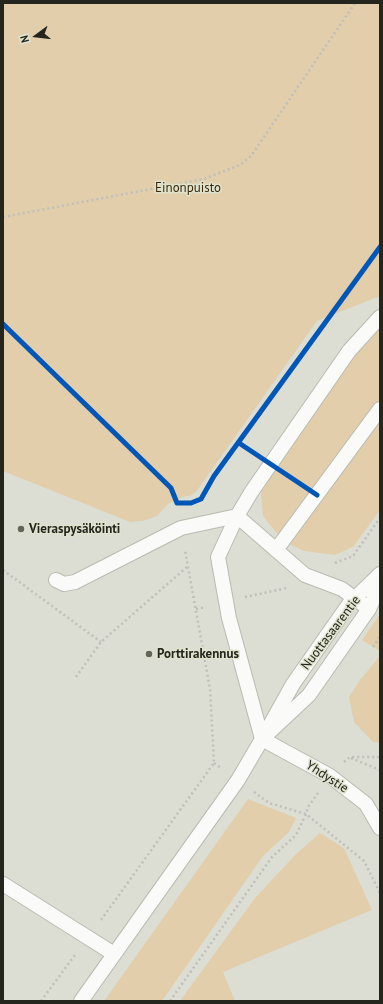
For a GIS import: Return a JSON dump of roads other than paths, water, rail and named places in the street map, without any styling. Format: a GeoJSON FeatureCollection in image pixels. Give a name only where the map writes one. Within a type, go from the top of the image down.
{"type":"FeatureCollection","features":[{"type":"Feature","properties":{"kind":"lane"},"geometry":{"type":"LineString","coordinates":[[262,739],[228,618],[218,557],[237,516],[252,491],[349,351],[380,317]]}},
{"type":"Feature","properties":{"kind":"lane"},"geometry":{"type":"LineString","coordinates":[[276,550],[380,409]]}},
{"type":"Feature","properties":{"kind":"lane"},"geometry":{"type":"LineString","coordinates":[[56,580],[64,584],[75,582],[181,528],[237,516]]}},
{"type":"Feature","properties":{"kind":"lane"},"geometry":{"type":"LineString","coordinates":[[237,516],[305,574],[342,589],[369,609]]}},
{"type":"Feature","properties":{"kind":"lane","name":"Nuottasaarentie"},"geometry":{"type":"LineString","coordinates":[[82,1001],[238,780],[300,675],[349,604],[380,574]]}},
{"type":"Feature","properties":{"kind":"lane","name":"Nuottasaarentie"},"geometry":{"type":"LineString","coordinates":[[262,739],[310,695],[369,609],[380,585]]}},
{"type":"Feature","properties":{"kind":"lane","name":"Yhdystie"},"geometry":{"type":"LineString","coordinates":[[262,739],[330,776],[366,804],[380,828]]}},
{"type":"Feature","properties":{"kind":"lane"},"geometry":{"type":"LineString","coordinates":[[3,884],[114,954]]}},
{"type":"Feature","properties":{"kind":"place","name":"Vieraspysäköinti"},"geometry":{"type":"Point","coordinates":[21,529]}},
{"type":"Feature","properties":{"kind":"place","name":"Porttirakennus"},"geometry":{"type":"Point","coordinates":[149,654]}},
{"type":"Feature","properties":{"kind":"park label","name":"Einonpuisto"},"geometry":{"type":"Point","coordinates":[188,188]}}]}
